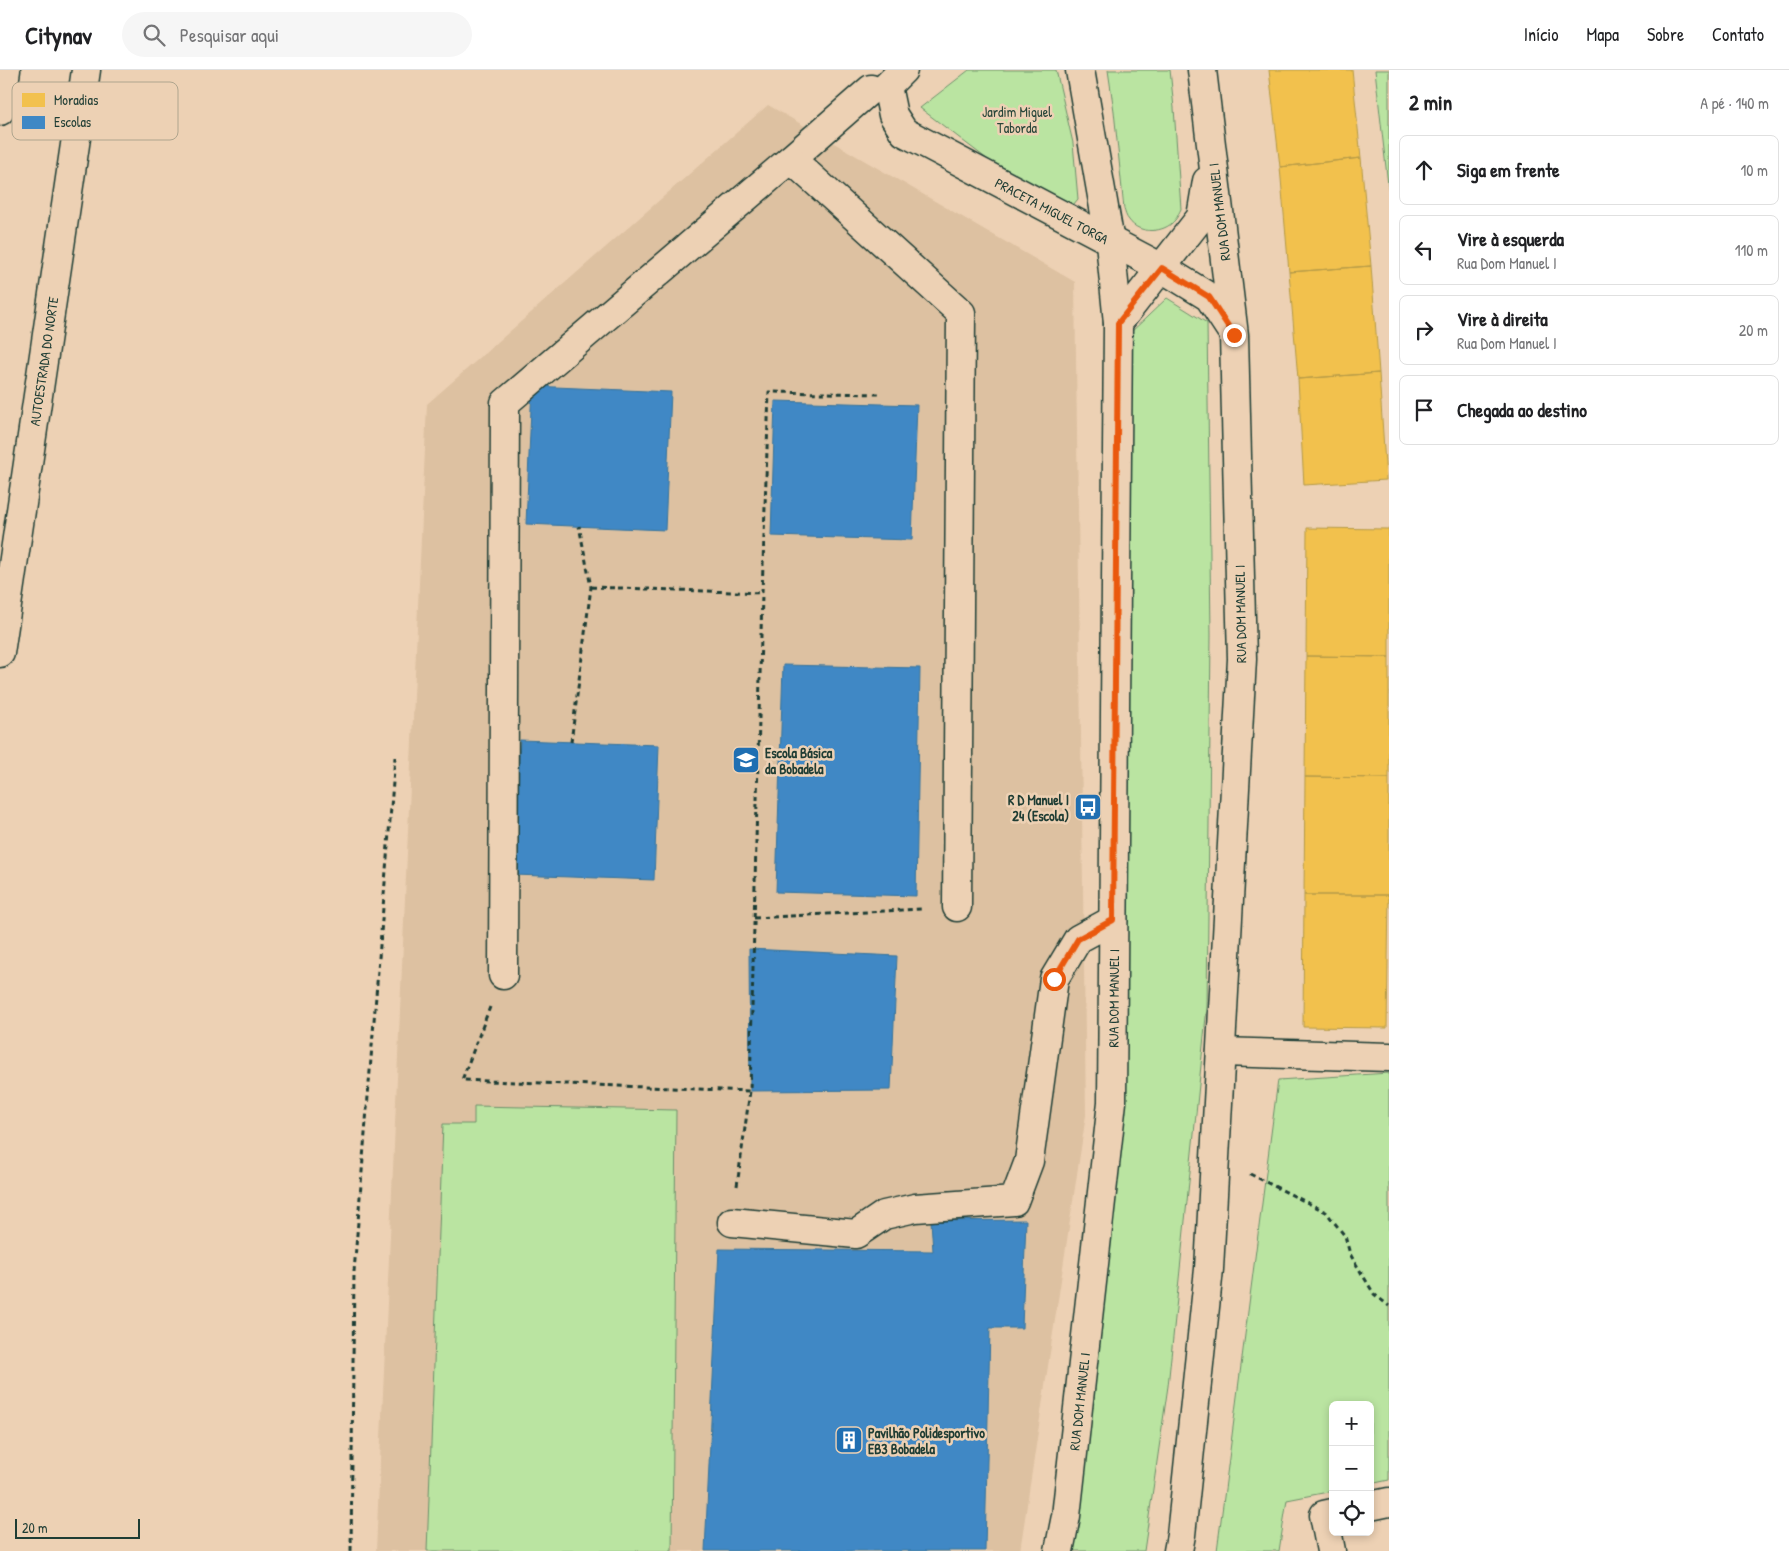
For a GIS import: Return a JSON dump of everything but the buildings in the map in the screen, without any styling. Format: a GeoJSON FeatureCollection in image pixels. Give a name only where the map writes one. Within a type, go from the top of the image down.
{"type":"FeatureCollection","features":[{"type":"Feature","properties":{"kind":"main road"},"geometry":{"type":"LineString","coordinates":[[0,111],[6,70]]}},
{"type":"Feature","properties":{"kind":"main road","name":"PRACETA MIGUEL TORGA"},"geometry":{"type":"LineString","coordinates":[[903,70],[887,86],[893,115],[904,132],[1110,242]]}},
{"type":"Feature","properties":{"kind":"main road","name":"PRACETA MIGUEL TORGA"},"geometry":{"type":"LineString","coordinates":[[1080,70],[1110,242]]}},
{"type":"Feature","properties":{"kind":"main road","name":"RUA DOM MANUEL I"},"geometry":{"type":"LineString","coordinates":[[1178,1551],[1209,1269],[1242,659],[1234,335],[1202,70]]}},
{"type":"Feature","properties":{"kind":"main road"},"geometry":{"type":"LineString","coordinates":[[503,975],[505,403],[871,89]]}},
{"type":"Feature","properties":{"kind":"main road","name":"AUTOESTRADA DO NORTE"},"geometry":{"type":"LineString","coordinates":[[0,653],[76,140]]}},
{"type":"Feature","properties":{"kind":"main road","name":"RUA DOM MANUEL I"},"geometry":{"type":"LineString","coordinates":[[1118,323],[1201,217],[1212,150]]}},
{"type":"Feature","properties":{"kind":"main road"},"geometry":{"type":"LineString","coordinates":[[791,159],[961,313],[957,907]]}},
{"type":"Feature","properties":{"kind":"main road"},"geometry":{"type":"LineString","coordinates":[[1110,242],[1162,268],[1209,297],[1234,335]]}},
{"type":"Feature","properties":{"kind":"main road","name":"RUA DOM MANUEL I"},"geometry":{"type":"LineString","coordinates":[[1059,1551],[1066,1516],[1112,1102],[1118,323],[1110,242]]}},
{"type":"Feature","properties":{"kind":"main road"},"geometry":{"type":"LineString","coordinates":[[732,1222],[856,1234],[884,1215],[915,1208],[1014,1201],[1029,1161],[1054,979],[1078,939],[1113,920]]}},
{"type":"Feature","properties":{"kind":"main road"},"geometry":{"type":"LineString","coordinates":[[1221,1052],[1389,1057]]}},
{"type":"Feature","properties":{"kind":"main road"},"geometry":{"type":"LineString","coordinates":[[1374,1505],[1389,1502]]}},
{"type":"Feature","properties":{"kind":"main road"},"geometry":{"type":"LineString","coordinates":[[1329,1514],[1324,1515],[1331,1551]]}},
{"type":"Feature","properties":{"kind":"path"},"geometry":{"type":"LineString","coordinates":[[732,1222],[750,1091],[762,593],[769,392],[879,394]]}},
{"type":"Feature","properties":{"kind":"path"},"geometry":{"type":"LineString","coordinates":[[571,742],[592,587],[579,526]]}},
{"type":"Feature","properties":{"kind":"path"},"geometry":{"type":"LineString","coordinates":[[592,587],[762,593]]}},
{"type":"Feature","properties":{"kind":"path"},"geometry":{"type":"LineString","coordinates":[[351,1551],[354,1272],[395,756]]}},
{"type":"Feature","properties":{"kind":"path"},"geometry":{"type":"LineString","coordinates":[[754,918],[957,907]]}},
{"type":"Feature","properties":{"kind":"path"},"geometry":{"type":"LineString","coordinates":[[503,975],[462,1080],[750,1091]]}},
{"type":"Feature","properties":{"kind":"path"},"geometry":{"type":"LineString","coordinates":[[1215,1156],[1326,1212],[1344,1236],[1350,1254],[1374,1294],[1389,1306]]}},
{"type":"Feature","properties":{"kind":"shaded area","name":"Escola Básica da Bobadela"},"geometry":{"type":"Polygon","coordinates":[[[768,105],[1075,282],[1086,1115],[1020,1551],[376,1551],[427,404],[768,105]]]}},
{"type":"Feature","properties":{"kind":"green space","name":"Jardim Miguel Taborda"},"geometry":{"type":"Polygon","coordinates":[[[969,70],[1056,70],[1073,143],[1078,199],[1063,217],[920,108],[969,70]]]}},
{"type":"Feature","properties":{"kind":"green space"},"geometry":{"type":"Polygon","coordinates":[[[1108,70],[1170,70],[1181,209],[1175,220],[1165,228],[1145,230],[1139,228],[1128,219],[1124,209],[1108,70]]]}},
{"type":"Feature","properties":{"kind":"green space"},"geometry":{"type":"Polygon","coordinates":[[[1375,70],[1389,70],[1389,194],[1375,70]]]}},
{"type":"Feature","properties":{"kind":"green space"},"geometry":{"type":"Polygon","coordinates":[[[1167,298],[1207,323],[1211,635],[1207,1007],[1168,1386],[1144,1551],[1070,1551],[1123,1056],[1129,334],[1167,298]]]}},
{"type":"Feature","properties":{"kind":"green space"},"geometry":{"type":"Polygon","coordinates":[[[1389,1073],[1389,1480],[1374,1483],[1374,1401],[1329,1401],[1329,1492],[1287,1500],[1279,1551],[1217,1551],[1278,1080],[1389,1073]]]}},
{"type":"Feature","properties":{"kind":"green space"},"geometry":{"type":"Polygon","coordinates":[[[474,1106],[676,1110],[672,1551],[427,1551],[443,1124],[474,1124],[474,1106]]]}},
{"type":"Feature","properties":{"kind":"place","name":"Escola Básica da Bobadela"},"geometry":{"type":"Point","coordinates":[746,760]}},
{"type":"Feature","properties":{"kind":"place","name":"R D Manuel I 24 (Escola)"},"geometry":{"type":"Point","coordinates":[1088,807]}},
{"type":"Feature","properties":{"kind":"place","name":"Pavilhão Polidesportivo EB3 Bobadela"},"geometry":{"type":"Point","coordinates":[849,1440]}},
{"type":"Feature","properties":{"kind":"route"},"geometry":{"type":"LineString","coordinates":[[1054,979],[1078,939],[1113,920],[1118,323],[1162,268],[1209,297],[1234,335]]}}]}
